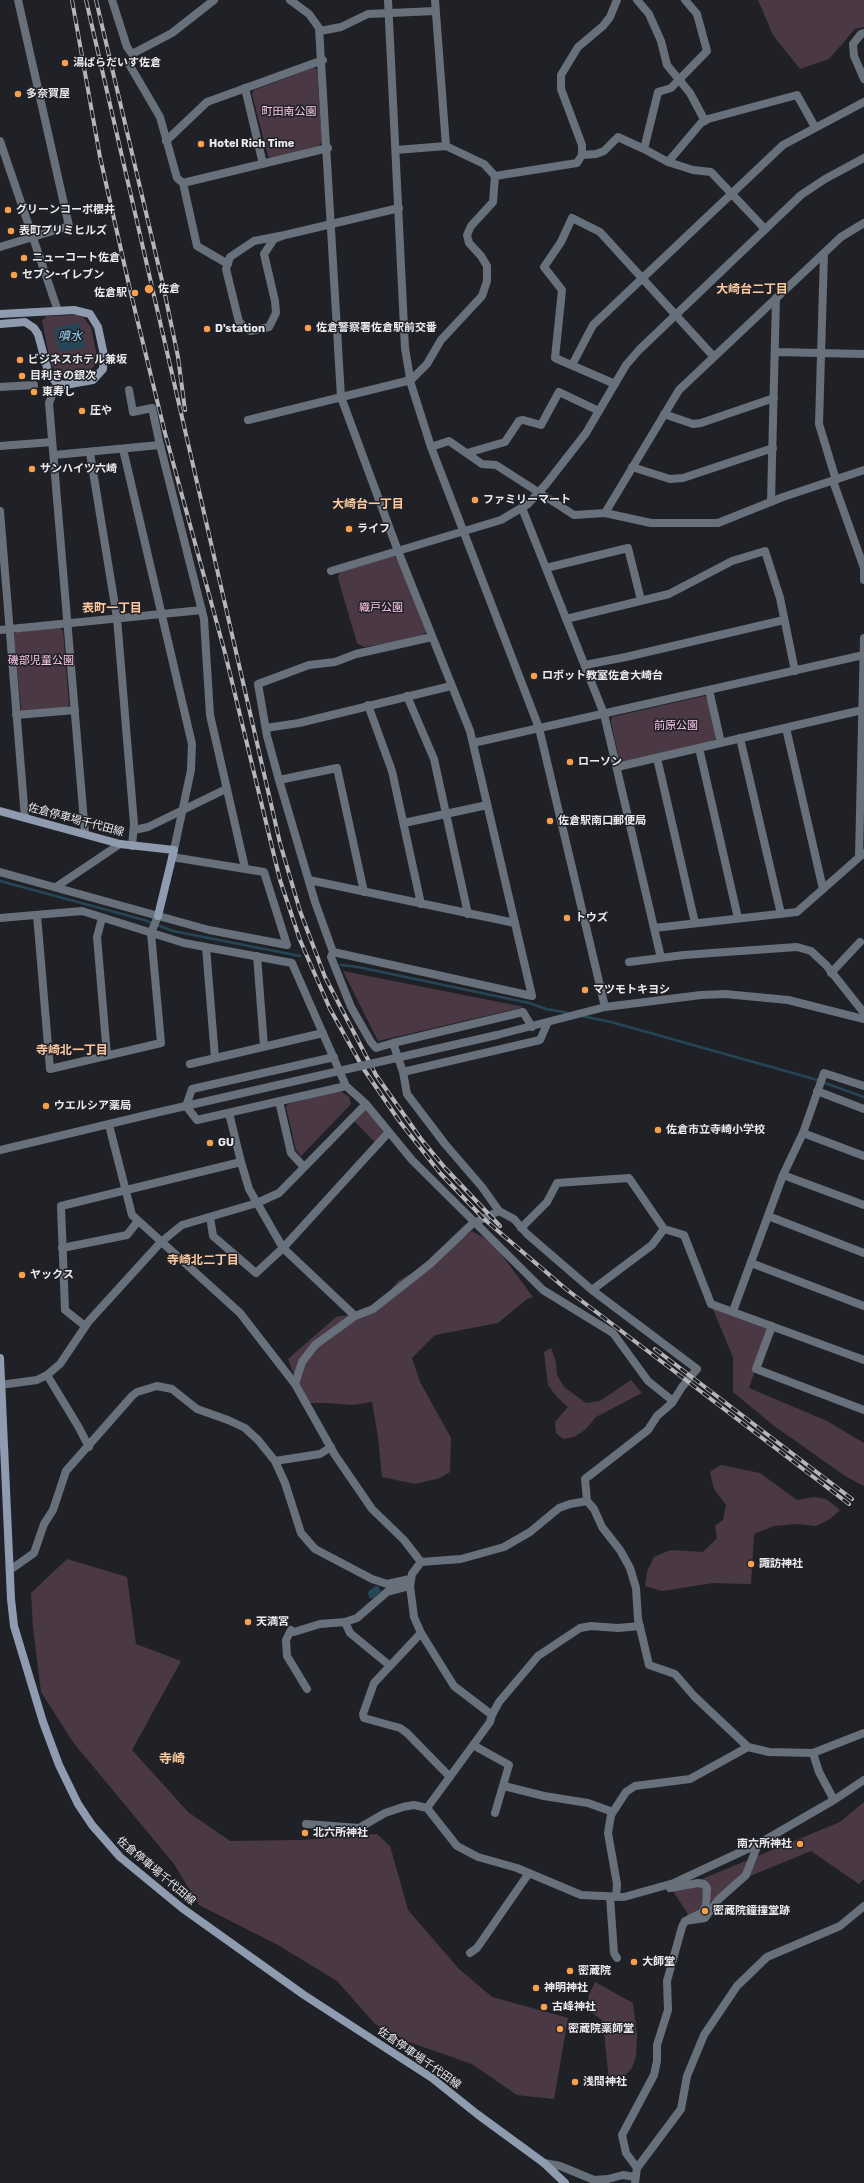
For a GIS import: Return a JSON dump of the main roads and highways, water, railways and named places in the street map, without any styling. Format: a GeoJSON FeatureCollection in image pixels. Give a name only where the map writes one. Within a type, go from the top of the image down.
{"type":"FeatureCollection","features":[{"type":"Feature","properties":{"kind":"main road"},"geometry":{"type":"LineString","coordinates":[[0,314],[74,310],[90,314],[98,327],[104,355],[103,369],[93,380],[65,385],[57,383],[49,375],[38,334],[34,328],[25,322],[0,324]]}},
{"type":"Feature","properties":{"kind":"main road","name":"佐倉停車場千代田線"},"geometry":{"type":"LineString","coordinates":[[0,811],[120,844],[173,854],[158,916]]}},
{"type":"Feature","properties":{"kind":"main road","name":"佐倉停車場千代田線"},"geometry":{"type":"LineString","coordinates":[[0,1358],[14,1626],[43,1722],[59,1765],[74,1797],[92,1825],[105,1842],[182,1908],[239,1951],[432,2078],[477,2114],[544,2163],[565,2183]]}},
{"type":"Feature","properties":{"kind":"water","name":"噴水"},"geometry":{"type":"Polygon","coordinates":[[[79,323],[85,347],[59,352],[54,328],[79,323]]]}},
{"type":"Feature","properties":{"kind":"water"},"geometry":{"type":"Polygon","coordinates":[[[375,1586],[378,1586],[381,1591],[374,1598],[369,1598],[368,1592],[375,1586]]]}},
{"type":"Feature","properties":{"kind":"waterway"},"geometry":{"type":"LineString","coordinates":[[0,881],[144,920],[173,931],[300,956]]}},
{"type":"Feature","properties":{"kind":"waterway"},"geometry":{"type":"LineString","coordinates":[[341,965],[358,967],[529,1003],[546,1009],[568,1013]]}},
{"type":"Feature","properties":{"kind":"waterway"},"geometry":{"type":"LineString","coordinates":[[582,1016],[611,1022],[814,1079],[864,1097]]}},
{"type":"Feature","properties":{"kind":"railway"},"geometry":{"type":"LineString","coordinates":[[72,0],[100,157],[131,294],[165,433],[225,653],[280,880],[300,940],[330,1009],[363,1068],[400,1122],[440,1173],[484,1219],[566,1289],[849,1504]]}},
{"type":"Feature","properties":{"kind":"railway"},"geometry":{"type":"LineString","coordinates":[[86,0],[280,843],[300,911],[325,977],[376,1075],[421,1139],[445,1168],[500,1226]]}},
{"type":"Feature","properties":{"kind":"railway"},"geometry":{"type":"LineString","coordinates":[[96,0],[163,285],[178,357],[185,410]]}},
{"type":"Feature","properties":{"kind":"railway"},"geometry":{"type":"LineString","coordinates":[[655,1349],[852,1499]]}},
{"type":"Feature","properties":{"kind":"place","name":"湯ぱらだいす佐倉"},"geometry":{"type":"Point","coordinates":[65,63]}},
{"type":"Feature","properties":{"kind":"place","name":"多奈賀屋"},"geometry":{"type":"Point","coordinates":[18,94]}},
{"type":"Feature","properties":{"kind":"place","name":"Hotel Rich Time"},"geometry":{"type":"Point","coordinates":[201,144]}},
{"type":"Feature","properties":{"kind":"place","name":"グリーンコーポ櫻井"},"geometry":{"type":"Point","coordinates":[8,210]}},
{"type":"Feature","properties":{"kind":"place","name":"表町プリミヒルズ"},"geometry":{"type":"Point","coordinates":[11,231]}},
{"type":"Feature","properties":{"kind":"place","name":"ニューコート佐倉"},"geometry":{"type":"Point","coordinates":[24,258]}},
{"type":"Feature","properties":{"kind":"place","name":"セブン-イレブン"},"geometry":{"type":"Point","coordinates":[14,275]}},
{"type":"Feature","properties":{"kind":"place","name":"佐倉"},"geometry":{"type":"Point","coordinates":[149,289]}},
{"type":"Feature","properties":{"kind":"place","name":"佐倉駅"},"geometry":{"type":"Point","coordinates":[135,293]}},
{"type":"Feature","properties":{"kind":"place","name":"佐倉警察署佐倉駅前交番"},"geometry":{"type":"Point","coordinates":[308,328]}},
{"type":"Feature","properties":{"kind":"place","name":"D'station"},"geometry":{"type":"Point","coordinates":[207,329]}},
{"type":"Feature","properties":{"kind":"place","name":"ビジネスホテル兼坂"},"geometry":{"type":"Point","coordinates":[20,360]}},
{"type":"Feature","properties":{"kind":"place","name":"目利きの銀次"},"geometry":{"type":"Point","coordinates":[22,376]}},
{"type":"Feature","properties":{"kind":"place","name":"東寿し"},"geometry":{"type":"Point","coordinates":[34,392]}},
{"type":"Feature","properties":{"kind":"place","name":"圧や"},"geometry":{"type":"Point","coordinates":[82,411]}},
{"type":"Feature","properties":{"kind":"place","name":"サンハイツ六崎"},"geometry":{"type":"Point","coordinates":[32,469]}},
{"type":"Feature","properties":{"kind":"place","name":"ファミリーマート"},"geometry":{"type":"Point","coordinates":[475,500]}},
{"type":"Feature","properties":{"kind":"place","name":"ライフ"},"geometry":{"type":"Point","coordinates":[349,529]}},
{"type":"Feature","properties":{"kind":"place","name":"ロボット教室佐倉大崎台"},"geometry":{"type":"Point","coordinates":[534,676]}},
{"type":"Feature","properties":{"kind":"place","name":"ローソン"},"geometry":{"type":"Point","coordinates":[570,762]}},
{"type":"Feature","properties":{"kind":"place","name":"佐倉駅南口郵便局"},"geometry":{"type":"Point","coordinates":[550,821]}},
{"type":"Feature","properties":{"kind":"place","name":"トウズ"},"geometry":{"type":"Point","coordinates":[567,918]}},
{"type":"Feature","properties":{"kind":"place","name":"マツモトキヨシ"},"geometry":{"type":"Point","coordinates":[585,990]}},
{"type":"Feature","properties":{"kind":"place","name":"ウエルシア薬局"},"geometry":{"type":"Point","coordinates":[46,1106]}},
{"type":"Feature","properties":{"kind":"place","name":"佐倉市立寺崎小学校"},"geometry":{"type":"Point","coordinates":[658,1130]}},
{"type":"Feature","properties":{"kind":"place","name":"GU"},"geometry":{"type":"Point","coordinates":[210,1143]}},
{"type":"Feature","properties":{"kind":"place","name":"ヤックス"},"geometry":{"type":"Point","coordinates":[22,1275]}},
{"type":"Feature","properties":{"kind":"place","name":"諏訪神社"},"geometry":{"type":"Point","coordinates":[751,1564]}},
{"type":"Feature","properties":{"kind":"place","name":"天満宮"},"geometry":{"type":"Point","coordinates":[248,1622]}},
{"type":"Feature","properties":{"kind":"place","name":"北六所神社"},"geometry":{"type":"Point","coordinates":[305,1833]}},
{"type":"Feature","properties":{"kind":"place","name":"南六所神社"},"geometry":{"type":"Point","coordinates":[800,1844]}},
{"type":"Feature","properties":{"kind":"place","name":"密蔵院鐘撞堂跡"},"geometry":{"type":"Point","coordinates":[705,1911]}},
{"type":"Feature","properties":{"kind":"place","name":"大師堂"},"geometry":{"type":"Point","coordinates":[634,1962]}},
{"type":"Feature","properties":{"kind":"place","name":"密蔵院"},"geometry":{"type":"Point","coordinates":[570,1971]}},
{"type":"Feature","properties":{"kind":"place","name":"神明神社"},"geometry":{"type":"Point","coordinates":[536,1988]}},
{"type":"Feature","properties":{"kind":"place","name":"古峰神社"},"geometry":{"type":"Point","coordinates":[544,2007]}},
{"type":"Feature","properties":{"kind":"place","name":"密蔵院薬師堂"},"geometry":{"type":"Point","coordinates":[560,2029]}},
{"type":"Feature","properties":{"kind":"place","name":"浅間神社"},"geometry":{"type":"Point","coordinates":[575,2082]}},
{"type":"Feature","properties":{"kind":"district","name":"大崎台二丁目"},"geometry":{"type":"Point","coordinates":[752,290]}},
{"type":"Feature","properties":{"kind":"district","name":"大崎台一丁目"},"geometry":{"type":"Point","coordinates":[368,505]}},
{"type":"Feature","properties":{"kind":"district","name":"表町一丁目"},"geometry":{"type":"Point","coordinates":[112,609]}},
{"type":"Feature","properties":{"kind":"district","name":"寺崎北一丁目"},"geometry":{"type":"Point","coordinates":[72,1051]}},
{"type":"Feature","properties":{"kind":"district","name":"寺崎北二丁目"},"geometry":{"type":"Point","coordinates":[203,1261]}},
{"type":"Feature","properties":{"kind":"district","name":"寺崎"},"geometry":{"type":"Point","coordinates":[172,1759]}},
{"type":"Feature","properties":{"kind":"park label","name":"町田南公園"},"geometry":{"type":"Point","coordinates":[289,112]}},
{"type":"Feature","properties":{"kind":"park label","name":"織戸公園"},"geometry":{"type":"Point","coordinates":[381,608]}},
{"type":"Feature","properties":{"kind":"park label","name":"磯部児童公園"},"geometry":{"type":"Point","coordinates":[41,661]}},
{"type":"Feature","properties":{"kind":"park label","name":"前原公園"},"geometry":{"type":"Point","coordinates":[676,726]}}]}
